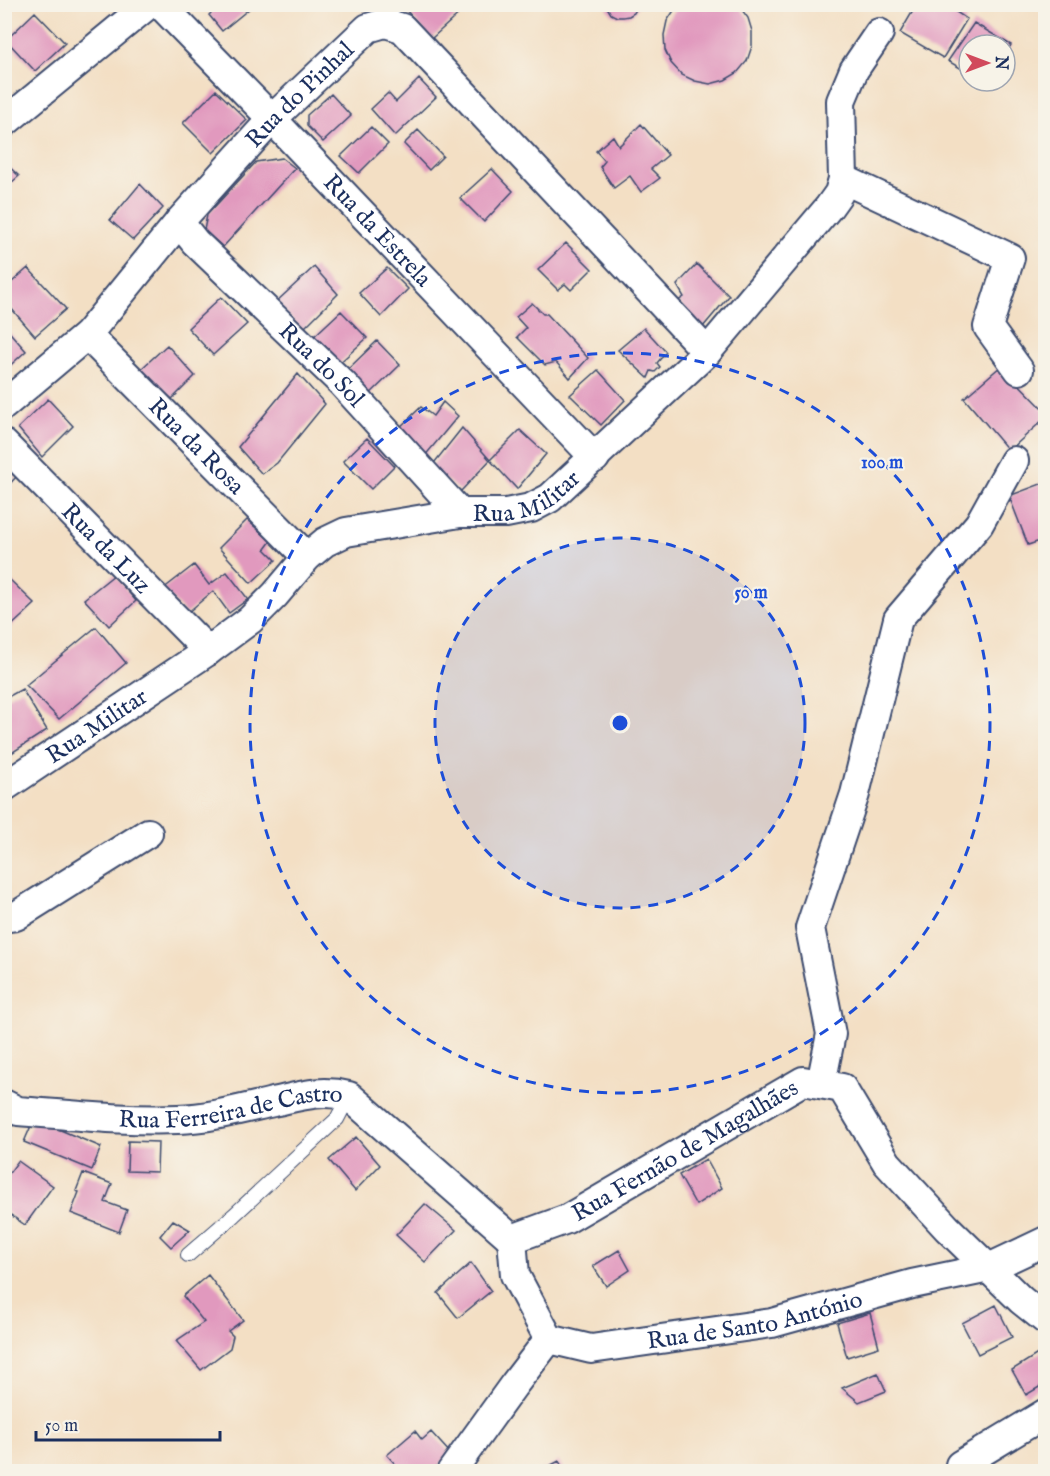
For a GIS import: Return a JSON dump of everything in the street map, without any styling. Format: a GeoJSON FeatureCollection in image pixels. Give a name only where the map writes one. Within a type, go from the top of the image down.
{"type":"FeatureCollection","features":[{"type":"Feature","properties":{"kind":"street"},"geometry":{"type":"LineString","coordinates":[[4,123],[149,4]]}},
{"type":"Feature","properties":{"kind":"street","name":"Rua da Estrela"},"geometry":{"type":"LineString","coordinates":[[160,4],[595,458]]}},
{"type":"Feature","properties":{"kind":"street","name":"Rua do Pinhal"},"geometry":{"type":"LineString","coordinates":[[4,405],[87,334],[178,222],[272,119],[368,28],[385,23],[402,28],[707,352]]}},
{"type":"Feature","properties":{"kind":"street","name":"Rua Militar"},"geometry":{"type":"LineString","coordinates":[[4,787],[208,651],[249,620],[307,557],[325,542],[346,532],[460,513],[506,513],[531,508],[550,498],[707,352],[839,194],[843,179],[841,101],[854,70],[879,33]]}},
{"type":"Feature","properties":{"kind":"street"},"geometry":{"type":"LineString","coordinates":[[843,179],[1010,258],[988,327],[1019,370]]}},
{"type":"Feature","properties":{"kind":"street","name":"Rua do Sol"},"geometry":{"type":"LineString","coordinates":[[178,222],[195,242],[342,383],[460,513]]}},
{"type":"Feature","properties":{"kind":"street","name":"Rua da Rosa"},"geometry":{"type":"LineString","coordinates":[[87,334],[307,557]]}},
{"type":"Feature","properties":{"kind":"street","name":"Rua da Luz"},"geometry":{"type":"LineString","coordinates":[[4,444],[208,651]]}},
{"type":"Feature","properties":{"kind":"street"},"geometry":{"type":"LineString","coordinates":[[821,1084],[831,1034],[810,928],[855,794],[898,619],[979,524],[1014,460]]}},
{"type":"Feature","properties":{"kind":"street"},"geometry":{"type":"LineString","coordinates":[[4,916],[16,916],[148,833]]}},
{"type":"Feature","properties":{"kind":"street","name":"Rua Fernão de Magalhães"},"geometry":{"type":"LineString","coordinates":[[512,1239],[567,1218],[803,1081],[842,1088],[887,1163],[947,1228],[989,1268]]}},
{"type":"Feature","properties":{"kind":"street","name":"Rua Ferreira de Castro"},"geometry":{"type":"LineString","coordinates":[[4,1104],[18,1111],[117,1118],[179,1119],[230,1112],[318,1092],[334,1092],[349,1096],[512,1239]]}},
{"type":"Feature","properties":{"kind":"street"},"geometry":{"type":"LineString","coordinates":[[451,1472],[549,1339],[515,1275],[512,1239]]}},
{"type":"Feature","properties":{"kind":"street","name":"Rua de Santo António"},"geometry":{"type":"LineString","coordinates":[[549,1339],[591,1349],[772,1323],[912,1284],[989,1268],[1046,1241]]}},
{"type":"Feature","properties":{"kind":"street"},"geometry":{"type":"LineString","coordinates":[[989,1268],[1046,1320]]}},
{"type":"Feature","properties":{"kind":"street"},"geometry":{"type":"LineString","coordinates":[[960,1465],[1046,1413]]}},
{"type":"Feature","properties":{"kind":"lane"},"geometry":{"type":"LineString","coordinates":[[188,1255],[336,1119],[349,1096]]}},
{"type":"Feature","properties":{"kind":"building"},"geometry":{"type":"Polygon","coordinates":[[[206,4],[255,4],[222,31],[209,15],[212,12],[206,4]]]}},
{"type":"Feature","properties":{"kind":"building"},"geometry":{"type":"Polygon","coordinates":[[[414,4],[458,4],[463,10],[431,39],[407,11],[414,4]]]}},
{"type":"Feature","properties":{"kind":"building"},"geometry":{"type":"Polygon","coordinates":[[[605,4],[639,4],[634,13],[629,16],[617,17],[611,14],[605,4]]]}},
{"type":"Feature","properties":{"kind":"building"},"geometry":{"type":"Polygon","coordinates":[[[680,4],[737,4],[739,6],[748,18],[752,31],[752,46],[747,61],[737,73],[725,80],[710,84],[682,75],[671,63],[665,50],[664,35],[667,21],[680,4]]]}},
{"type":"Feature","properties":{"kind":"building"},"geometry":{"type":"Polygon","coordinates":[[[917,4],[944,4],[967,19],[943,58],[900,33],[917,4]]]}},
{"type":"Feature","properties":{"kind":"building"},"geometry":{"type":"Polygon","coordinates":[[[35,12],[65,43],[35,71],[6,40],[35,12]]]}},
{"type":"Feature","properties":{"kind":"building"},"geometry":{"type":"Polygon","coordinates":[[[974,23],[991,33],[967,33],[974,23]]]}},
{"type":"Feature","properties":{"kind":"building"},"geometry":{"type":"Polygon","coordinates":[[[957,48],[957,66],[948,61],[957,48]]]}},
{"type":"Feature","properties":{"kind":"building"},"geometry":{"type":"Polygon","coordinates":[[[419,79],[436,97],[395,136],[371,109],[388,93],[396,102],[419,79]]]}},
{"type":"Feature","properties":{"kind":"building"},"geometry":{"type":"Polygon","coordinates":[[[216,90],[247,120],[213,153],[183,123],[216,90]]]}},
{"type":"Feature","properties":{"kind":"building"},"geometry":{"type":"Polygon","coordinates":[[[331,94],[351,116],[323,142],[307,126],[307,115],[331,94]]]}},
{"type":"Feature","properties":{"kind":"building"},"geometry":{"type":"Polygon","coordinates":[[[641,124],[668,155],[651,169],[660,178],[641,192],[630,176],[614,188],[600,167],[605,161],[596,151],[613,136],[619,146],[641,124]]]}},
{"type":"Feature","properties":{"kind":"building"},"geometry":{"type":"Polygon","coordinates":[[[371,127],[388,144],[359,173],[341,156],[371,127]]]}},
{"type":"Feature","properties":{"kind":"building"},"geometry":{"type":"Polygon","coordinates":[[[418,130],[443,156],[429,170],[404,144],[418,130]]]}},
{"type":"Feature","properties":{"kind":"building"},"geometry":{"type":"Polygon","coordinates":[[[282,158],[295,168],[223,247],[204,230],[207,215],[256,162],[282,158]]]}},
{"type":"Feature","properties":{"kind":"building"},"geometry":{"type":"Polygon","coordinates":[[[4,162],[19,176],[4,189],[4,162]]]}},
{"type":"Feature","properties":{"kind":"building"},"geometry":{"type":"Polygon","coordinates":[[[492,169],[513,191],[484,222],[460,198],[492,169]]]}},
{"type":"Feature","properties":{"kind":"building"},"geometry":{"type":"Polygon","coordinates":[[[140,184],[163,208],[133,240],[110,220],[140,184]]]}},
{"type":"Feature","properties":{"kind":"building"},"geometry":{"type":"Polygon","coordinates":[[[566,243],[592,269],[571,290],[565,284],[558,290],[538,270],[566,243]]]}},
{"type":"Feature","properties":{"kind":"building"},"geometry":{"type":"Polygon","coordinates":[[[697,264],[729,296],[702,328],[678,301],[684,297],[677,285],[697,264]]]}},
{"type":"Feature","properties":{"kind":"building"},"geometry":{"type":"Polygon","coordinates":[[[314,267],[338,294],[302,330],[276,302],[314,267]]]}},
{"type":"Feature","properties":{"kind":"building"},"geometry":{"type":"Polygon","coordinates":[[[28,268],[66,309],[35,336],[4,300],[4,289],[28,268]]]}},
{"type":"Feature","properties":{"kind":"building"},"geometry":{"type":"Polygon","coordinates":[[[387,268],[408,289],[381,317],[359,293],[387,268]]]}},
{"type":"Feature","properties":{"kind":"building"},"geometry":{"type":"Polygon","coordinates":[[[221,297],[247,324],[213,355],[188,328],[221,297]]]}},
{"type":"Feature","properties":{"kind":"building"},"geometry":{"type":"Polygon","coordinates":[[[532,303],[543,314],[547,314],[588,358],[570,378],[556,362],[545,365],[517,337],[526,328],[516,317],[532,303]]]}},
{"type":"Feature","properties":{"kind":"building"},"geometry":{"type":"Polygon","coordinates":[[[341,311],[367,338],[335,367],[311,339],[341,311]]]}},
{"type":"Feature","properties":{"kind":"building"},"geometry":{"type":"Polygon","coordinates":[[[4,326],[26,351],[4,371],[4,326]]]}},
{"type":"Feature","properties":{"kind":"building"},"geometry":{"type":"Polygon","coordinates":[[[644,328],[666,352],[657,363],[660,367],[655,372],[651,371],[648,378],[618,350],[644,328]]]}},
{"type":"Feature","properties":{"kind":"building"},"geometry":{"type":"Polygon","coordinates":[[[377,341],[400,365],[366,398],[343,374],[377,341]]]}},
{"type":"Feature","properties":{"kind":"building"},"geometry":{"type":"Polygon","coordinates":[[[167,345],[195,376],[172,399],[140,370],[167,345]]]}},
{"type":"Feature","properties":{"kind":"building"},"geometry":{"type":"Polygon","coordinates":[[[1001,366],[1046,412],[1046,417],[1009,451],[964,398],[1001,366]]]}},
{"type":"Feature","properties":{"kind":"building"},"geometry":{"type":"Polygon","coordinates":[[[598,370],[625,400],[601,425],[570,395],[598,370]]]}},
{"type":"Feature","properties":{"kind":"building"},"geometry":{"type":"Polygon","coordinates":[[[298,374],[325,404],[277,463],[262,474],[238,447],[298,374]]]}},
{"type":"Feature","properties":{"kind":"building"},"geometry":{"type":"Polygon","coordinates":[[[48,399],[73,426],[42,457],[18,428],[48,399]]]}},
{"type":"Feature","properties":{"kind":"building"},"geometry":{"type":"Polygon","coordinates":[[[443,402],[458,416],[424,457],[397,430],[421,407],[433,416],[443,402]]]}},
{"type":"Feature","properties":{"kind":"building"},"geometry":{"type":"Polygon","coordinates":[[[462,428],[490,460],[461,491],[430,468],[462,428]]]}},
{"type":"Feature","properties":{"kind":"building"},"geometry":{"type":"Polygon","coordinates":[[[520,430],[546,454],[517,489],[490,460],[520,430]]]}},
{"type":"Feature","properties":{"kind":"building"},"geometry":{"type":"Polygon","coordinates":[[[367,438],[394,466],[371,489],[343,461],[367,438]]]}},
{"type":"Feature","properties":{"kind":"building"},"geometry":{"type":"Polygon","coordinates":[[[4,466],[16,477],[4,490],[4,466]]]}},
{"type":"Feature","properties":{"kind":"building"},"geometry":{"type":"Polygon","coordinates":[[[1046,482],[1046,539],[1028,545],[1009,496],[1046,482]]]}},
{"type":"Feature","properties":{"kind":"building"},"geometry":{"type":"Polygon","coordinates":[[[247,520],[271,541],[265,549],[276,560],[251,583],[219,548],[247,520]]]}},
{"type":"Feature","properties":{"kind":"building"},"geometry":{"type":"Polygon","coordinates":[[[194,565],[209,585],[227,572],[248,599],[229,613],[213,591],[186,614],[163,589],[194,565]]]}},
{"type":"Feature","properties":{"kind":"building"},"geometry":{"type":"Polygon","coordinates":[[[114,575],[136,601],[109,626],[84,599],[114,575]]]}},
{"type":"Feature","properties":{"kind":"building"},"geometry":{"type":"Polygon","coordinates":[[[7,577],[35,604],[7,630],[4,627],[4,580],[7,577]]]}},
{"type":"Feature","properties":{"kind":"building"},"geometry":{"type":"Polygon","coordinates":[[[96,627],[126,663],[59,719],[26,685],[96,627]]]}},
{"type":"Feature","properties":{"kind":"building"},"geometry":{"type":"Polygon","coordinates":[[[22,689],[47,730],[10,754],[4,746],[4,699],[22,689]]]}},
{"type":"Feature","properties":{"kind":"building"},"geometry":{"type":"Polygon","coordinates":[[[34,1119],[101,1147],[92,1170],[24,1142],[34,1119]]]}},
{"type":"Feature","properties":{"kind":"building"},"geometry":{"type":"Polygon","coordinates":[[[356,1137],[380,1165],[355,1191],[329,1160],[356,1137]]]}},
{"type":"Feature","properties":{"kind":"building"},"geometry":{"type":"Polygon","coordinates":[[[128,1141],[158,1142],[157,1172],[127,1171],[128,1141]]]}},
{"type":"Feature","properties":{"kind":"building"},"geometry":{"type":"Polygon","coordinates":[[[706,1159],[722,1188],[696,1205],[679,1175],[706,1159]]]}},
{"type":"Feature","properties":{"kind":"building"},"geometry":{"type":"Polygon","coordinates":[[[18,1161],[53,1186],[25,1225],[4,1210],[4,1180],[18,1161]]]}},
{"type":"Feature","properties":{"kind":"building"},"geometry":{"type":"Polygon","coordinates":[[[83,1173],[112,1184],[105,1202],[127,1210],[119,1232],[71,1213],[83,1173]]]}},
{"type":"Feature","properties":{"kind":"building"},"geometry":{"type":"Polygon","coordinates":[[[425,1204],[456,1230],[425,1262],[396,1235],[425,1204]]]}},
{"type":"Feature","properties":{"kind":"building"},"geometry":{"type":"Polygon","coordinates":[[[173,1220],[190,1230],[171,1247],[160,1236],[173,1220]]]}},
{"type":"Feature","properties":{"kind":"building"},"geometry":{"type":"Polygon","coordinates":[[[619,1250],[630,1270],[606,1286],[593,1266],[619,1250]]]}},
{"type":"Feature","properties":{"kind":"building"},"geometry":{"type":"Polygon","coordinates":[[[471,1263],[491,1291],[458,1318],[438,1293],[471,1263]]]}},
{"type":"Feature","properties":{"kind":"building"},"geometry":{"type":"Polygon","coordinates":[[[208,1275],[243,1320],[228,1331],[233,1336],[230,1348],[201,1370],[176,1341],[204,1322],[183,1296],[208,1275]]]}},
{"type":"Feature","properties":{"kind":"building"},"geometry":{"type":"Polygon","coordinates":[[[996,1305],[1012,1337],[978,1354],[962,1323],[996,1305]]]}},
{"type":"Feature","properties":{"kind":"building"},"geometry":{"type":"Polygon","coordinates":[[[870,1313],[879,1347],[847,1357],[837,1323],[870,1313]]]}},
{"type":"Feature","properties":{"kind":"building"},"geometry":{"type":"Polygon","coordinates":[[[1044,1350],[1046,1352],[1046,1383],[1026,1395],[1012,1370],[1044,1350]]]}},
{"type":"Feature","properties":{"kind":"building"},"geometry":{"type":"Polygon","coordinates":[[[878,1373],[886,1391],[859,1402],[842,1388],[878,1373]]]}},
{"type":"Feature","properties":{"kind":"building"},"geometry":{"type":"Polygon","coordinates":[[[415,1431],[422,1440],[431,1432],[451,1454],[431,1472],[393,1472],[396,1465],[387,1455],[415,1431]]]}},
{"type":"Feature","properties":{"kind":"building"},"geometry":{"type":"Polygon","coordinates":[[[559,1461],[565,1472],[538,1472],[559,1461]]]}}]}
